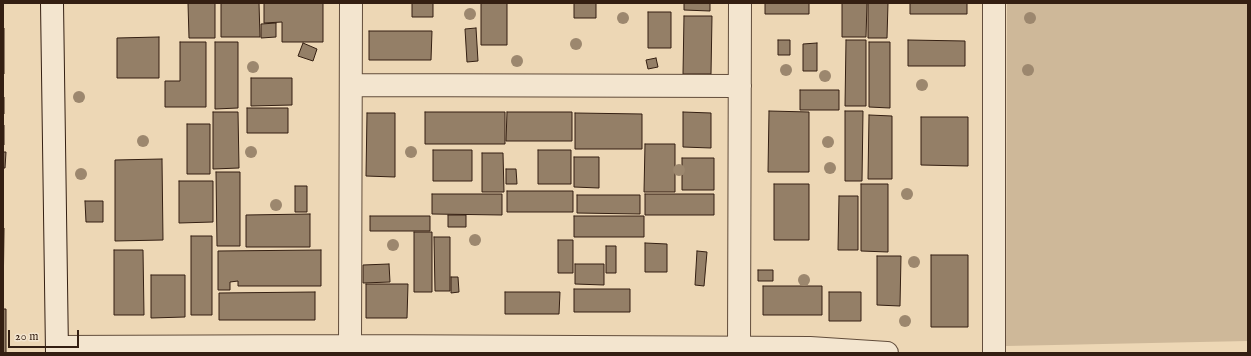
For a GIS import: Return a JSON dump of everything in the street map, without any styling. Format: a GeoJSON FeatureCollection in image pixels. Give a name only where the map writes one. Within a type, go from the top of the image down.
{"type":"FeatureCollection","features":[{"type":"Feature","properties":{"kind":"street"},"geometry":{"type":"LineString","coordinates":[[52,3],[57,350],[350,346],[739,348],[887,353]]}},
{"type":"Feature","properties":{"kind":"street"},"geometry":{"type":"LineString","coordinates":[[350,346],[351,3]]}},
{"type":"Feature","properties":{"kind":"street"},"geometry":{"type":"LineString","coordinates":[[739,348],[740,3]]}},
{"type":"Feature","properties":{"kind":"street"},"geometry":{"type":"LineString","coordinates":[[994,3],[994,353]]}},
{"type":"Feature","properties":{"kind":"street"},"geometry":{"type":"LineString","coordinates":[[351,85],[740,86]]}},
{"type":"Feature","properties":{"kind":"shaded area"},"geometry":{"type":"Polygon","coordinates":[[[1007,3],[1248,3],[1248,341],[1006,346],[1007,3]]]}},
{"type":"Feature","properties":{"kind":"building"},"geometry":{"type":"Polygon","coordinates":[[[188,3],[215,3],[215,38],[189,38],[188,3]]]}},
{"type":"Feature","properties":{"kind":"building"},"geometry":{"type":"Polygon","coordinates":[[[221,3],[259,3],[260,37],[221,37],[221,3]]]}},
{"type":"Feature","properties":{"kind":"building"},"geometry":{"type":"Polygon","coordinates":[[[264,3],[323,3],[323,42],[282,42],[282,22],[264,23],[264,3]]]}},
{"type":"Feature","properties":{"kind":"building"},"geometry":{"type":"Polygon","coordinates":[[[412,3],[433,3],[433,17],[412,17],[412,3]]]}},
{"type":"Feature","properties":{"kind":"building"},"geometry":{"type":"Polygon","coordinates":[[[481,3],[507,3],[507,45],[481,45],[481,3]]]}},
{"type":"Feature","properties":{"kind":"building"},"geometry":{"type":"Polygon","coordinates":[[[574,3],[596,3],[596,18],[574,18],[574,3]]]}},
{"type":"Feature","properties":{"kind":"building"},"geometry":{"type":"Polygon","coordinates":[[[684,3],[710,3],[710,11],[684,10],[684,3]]]}},
{"type":"Feature","properties":{"kind":"building"},"geometry":{"type":"Polygon","coordinates":[[[765,3],[809,3],[809,14],[765,14],[765,3]]]}},
{"type":"Feature","properties":{"kind":"building"},"geometry":{"type":"Polygon","coordinates":[[[842,3],[867,3],[866,37],[842,37],[842,3]]]}},
{"type":"Feature","properties":{"kind":"building"},"geometry":{"type":"Polygon","coordinates":[[[868,3],[888,3],[887,38],[868,38],[868,3]]]}},
{"type":"Feature","properties":{"kind":"building"},"geometry":{"type":"Polygon","coordinates":[[[910,3],[967,3],[967,14],[910,14],[910,3]]]}},
{"type":"Feature","properties":{"kind":"building"},"geometry":{"type":"Polygon","coordinates":[[[648,12],[671,12],[671,48],[648,48],[648,12]]]}},
{"type":"Feature","properties":{"kind":"building"},"geometry":{"type":"Polygon","coordinates":[[[684,16],[712,16],[711,74],[683,74],[684,16]]]}},
{"type":"Feature","properties":{"kind":"building"},"geometry":{"type":"Polygon","coordinates":[[[276,23],[276,37],[261,38],[261,24],[276,23]]]}},
{"type":"Feature","properties":{"kind":"building"},"geometry":{"type":"Polygon","coordinates":[[[4,28],[4,74],[3,74],[4,28]]]}},
{"type":"Feature","properties":{"kind":"building"},"geometry":{"type":"Polygon","coordinates":[[[476,28],[478,61],[467,62],[465,29],[476,28]]]}},
{"type":"Feature","properties":{"kind":"building"},"geometry":{"type":"Polygon","coordinates":[[[369,31],[432,31],[431,60],[369,60],[369,31]]]}},
{"type":"Feature","properties":{"kind":"building"},"geometry":{"type":"Polygon","coordinates":[[[159,37],[159,78],[117,78],[117,38],[159,37]]]}},
{"type":"Feature","properties":{"kind":"building"},"geometry":{"type":"Polygon","coordinates":[[[778,40],[790,40],[790,55],[778,55],[778,40]]]}},
{"type":"Feature","properties":{"kind":"building"},"geometry":{"type":"Polygon","coordinates":[[[846,40],[866,40],[866,106],[845,106],[846,40]]]}},
{"type":"Feature","properties":{"kind":"building"},"geometry":{"type":"Polygon","coordinates":[[[908,40],[965,41],[965,66],[908,66],[908,40]]]}},
{"type":"Feature","properties":{"kind":"building"},"geometry":{"type":"Polygon","coordinates":[[[180,42],[206,42],[206,107],[165,107],[165,81],[180,81],[180,42]]]}},
{"type":"Feature","properties":{"kind":"building"},"geometry":{"type":"Polygon","coordinates":[[[215,42],[238,42],[238,108],[215,109],[215,42]]]}},
{"type":"Feature","properties":{"kind":"building"},"geometry":{"type":"Polygon","coordinates":[[[869,42],[890,42],[890,108],[869,107],[869,42]]]}},
{"type":"Feature","properties":{"kind":"building"},"geometry":{"type":"Polygon","coordinates":[[[303,43],[317,49],[313,61],[298,56],[303,43]]]}},
{"type":"Feature","properties":{"kind":"building"},"geometry":{"type":"Polygon","coordinates":[[[817,43],[817,71],[803,71],[803,44],[817,43]]]}},
{"type":"Feature","properties":{"kind":"building"},"geometry":{"type":"Polygon","coordinates":[[[656,58],[658,67],[648,69],[646,60],[656,58]]]}},
{"type":"Feature","properties":{"kind":"building"},"geometry":{"type":"Polygon","coordinates":[[[251,78],[292,78],[292,105],[251,106],[251,78]]]}},
{"type":"Feature","properties":{"kind":"building"},"geometry":{"type":"Polygon","coordinates":[[[800,90],[839,90],[839,110],[800,110],[800,90]]]}},
{"type":"Feature","properties":{"kind":"building"},"geometry":{"type":"Polygon","coordinates":[[[4,97],[4,114],[3,114],[4,97]]]}},
{"type":"Feature","properties":{"kind":"building"},"geometry":{"type":"Polygon","coordinates":[[[247,108],[288,108],[288,133],[247,133],[247,108]]]}},
{"type":"Feature","properties":{"kind":"building"},"geometry":{"type":"Polygon","coordinates":[[[769,111],[809,112],[809,172],[768,172],[769,111]]]}},
{"type":"Feature","properties":{"kind":"building"},"geometry":{"type":"Polygon","coordinates":[[[845,111],[863,111],[862,181],[845,181],[845,111]]]}},
{"type":"Feature","properties":{"kind":"building"},"geometry":{"type":"Polygon","coordinates":[[[213,112],[238,112],[239,168],[213,169],[213,112]]]}},
{"type":"Feature","properties":{"kind":"building"},"geometry":{"type":"Polygon","coordinates":[[[425,112],[505,112],[505,144],[425,144],[425,112]]]}},
{"type":"Feature","properties":{"kind":"building"},"geometry":{"type":"Polygon","coordinates":[[[507,112],[572,112],[572,141],[506,141],[507,112]]]}},
{"type":"Feature","properties":{"kind":"building"},"geometry":{"type":"Polygon","coordinates":[[[683,112],[711,113],[711,148],[683,147],[683,112]]]}},
{"type":"Feature","properties":{"kind":"building"},"geometry":{"type":"Polygon","coordinates":[[[367,113],[395,113],[395,177],[366,176],[367,113]]]}},
{"type":"Feature","properties":{"kind":"building"},"geometry":{"type":"Polygon","coordinates":[[[575,113],[642,114],[642,149],[575,149],[575,113]]]}},
{"type":"Feature","properties":{"kind":"building"},"geometry":{"type":"Polygon","coordinates":[[[869,115],[892,116],[892,179],[868,179],[869,115]]]}},
{"type":"Feature","properties":{"kind":"building"},"geometry":{"type":"Polygon","coordinates":[[[921,117],[968,117],[968,166],[921,165],[921,117]]]}},
{"type":"Feature","properties":{"kind":"building"},"geometry":{"type":"Polygon","coordinates":[[[187,124],[210,124],[210,174],[187,174],[187,124]]]}},
{"type":"Feature","properties":{"kind":"building"},"geometry":{"type":"Polygon","coordinates":[[[4,125],[4,145],[3,145],[4,125]]]}},
{"type":"Feature","properties":{"kind":"building"},"geometry":{"type":"Polygon","coordinates":[[[645,144],[675,144],[675,192],[644,192],[645,144]]]}},
{"type":"Feature","properties":{"kind":"building"},"geometry":{"type":"Polygon","coordinates":[[[433,150],[472,150],[472,181],[433,181],[433,150]]]}},
{"type":"Feature","properties":{"kind":"building"},"geometry":{"type":"Polygon","coordinates":[[[538,150],[571,150],[571,184],[538,184],[538,150]]]}},
{"type":"Feature","properties":{"kind":"building"},"geometry":{"type":"Polygon","coordinates":[[[3,152],[6,152],[5,168],[3,168],[3,152]]]}},
{"type":"Feature","properties":{"kind":"building"},"geometry":{"type":"Polygon","coordinates":[[[482,153],[503,153],[504,192],[482,192],[482,153]]]}},
{"type":"Feature","properties":{"kind":"building"},"geometry":{"type":"Polygon","coordinates":[[[574,157],[599,157],[599,188],[574,187],[574,157]]]}},
{"type":"Feature","properties":{"kind":"building"},"geometry":{"type":"Polygon","coordinates":[[[682,158],[714,158],[714,190],[682,190],[682,158]]]}},
{"type":"Feature","properties":{"kind":"building"},"geometry":{"type":"Polygon","coordinates":[[[162,159],[163,240],[115,241],[115,160],[162,159]]]}},
{"type":"Feature","properties":{"kind":"building"},"geometry":{"type":"Polygon","coordinates":[[[506,169],[516,169],[517,184],[506,184],[506,169]]]}},
{"type":"Feature","properties":{"kind":"building"},"geometry":{"type":"Polygon","coordinates":[[[216,172],[240,172],[240,246],[217,246],[216,172]]]}},
{"type":"Feature","properties":{"kind":"building"},"geometry":{"type":"Polygon","coordinates":[[[179,181],[213,181],[213,222],[179,223],[179,181]]]}},
{"type":"Feature","properties":{"kind":"building"},"geometry":{"type":"Polygon","coordinates":[[[774,184],[809,184],[809,240],[774,240],[774,184]]]}},
{"type":"Feature","properties":{"kind":"building"},"geometry":{"type":"Polygon","coordinates":[[[861,184],[888,184],[888,252],[861,251],[861,184]]]}},
{"type":"Feature","properties":{"kind":"building"},"geometry":{"type":"Polygon","coordinates":[[[295,186],[307,186],[307,212],[295,212],[295,186]]]}},
{"type":"Feature","properties":{"kind":"building"},"geometry":{"type":"Polygon","coordinates":[[[507,191],[573,191],[573,212],[507,212],[507,191]]]}},
{"type":"Feature","properties":{"kind":"building"},"geometry":{"type":"Polygon","coordinates":[[[432,194],[502,194],[502,215],[432,214],[432,194]]]}},
{"type":"Feature","properties":{"kind":"building"},"geometry":{"type":"Polygon","coordinates":[[[645,194],[714,194],[714,215],[645,215],[645,194]]]}},
{"type":"Feature","properties":{"kind":"building"},"geometry":{"type":"Polygon","coordinates":[[[577,195],[640,195],[640,214],[577,213],[577,195]]]}},
{"type":"Feature","properties":{"kind":"building"},"geometry":{"type":"Polygon","coordinates":[[[839,196],[858,196],[858,250],[838,250],[839,196]]]}},
{"type":"Feature","properties":{"kind":"building"},"geometry":{"type":"Polygon","coordinates":[[[85,201],[103,201],[103,222],[86,222],[85,201]]]}},
{"type":"Feature","properties":{"kind":"building"},"geometry":{"type":"Polygon","coordinates":[[[310,214],[310,247],[246,247],[246,215],[310,214]]]}},
{"type":"Feature","properties":{"kind":"building"},"geometry":{"type":"Polygon","coordinates":[[[448,215],[466,215],[466,227],[448,227],[448,215]]]}},
{"type":"Feature","properties":{"kind":"building"},"geometry":{"type":"Polygon","coordinates":[[[370,216],[430,216],[430,231],[370,231],[370,216]]]}},
{"type":"Feature","properties":{"kind":"building"},"geometry":{"type":"Polygon","coordinates":[[[574,216],[644,216],[644,237],[574,237],[574,216]]]}},
{"type":"Feature","properties":{"kind":"building"},"geometry":{"type":"Polygon","coordinates":[[[3,228],[4,228],[3,304],[3,228]]]}},
{"type":"Feature","properties":{"kind":"building"},"geometry":{"type":"Polygon","coordinates":[[[414,232],[432,232],[432,292],[414,292],[414,232]]]}},
{"type":"Feature","properties":{"kind":"building"},"geometry":{"type":"Polygon","coordinates":[[[191,236],[212,236],[212,315],[191,315],[191,236]]]}},
{"type":"Feature","properties":{"kind":"building"},"geometry":{"type":"Polygon","coordinates":[[[434,237],[450,237],[450,291],[435,291],[434,237]]]}},
{"type":"Feature","properties":{"kind":"building"},"geometry":{"type":"Polygon","coordinates":[[[558,240],[573,240],[573,273],[558,273],[558,240]]]}},
{"type":"Feature","properties":{"kind":"building"},"geometry":{"type":"Polygon","coordinates":[[[645,243],[667,244],[667,272],[645,272],[645,243]]]}},
{"type":"Feature","properties":{"kind":"building"},"geometry":{"type":"Polygon","coordinates":[[[606,246],[616,246],[616,273],[606,273],[606,246]]]}},
{"type":"Feature","properties":{"kind":"building"},"geometry":{"type":"Polygon","coordinates":[[[114,250],[143,250],[144,315],[114,315],[114,250]]]}},
{"type":"Feature","properties":{"kind":"building"},"geometry":{"type":"Polygon","coordinates":[[[321,250],[321,286],[238,286],[238,281],[230,282],[230,290],[218,290],[218,251],[321,250]]]}},
{"type":"Feature","properties":{"kind":"building"},"geometry":{"type":"Polygon","coordinates":[[[697,251],[707,252],[704,286],[695,285],[697,251]]]}},
{"type":"Feature","properties":{"kind":"building"},"geometry":{"type":"Polygon","coordinates":[[[931,255],[968,255],[968,327],[931,327],[931,255]]]}},
{"type":"Feature","properties":{"kind":"building"},"geometry":{"type":"Polygon","coordinates":[[[877,256],[901,256],[900,306],[877,305],[877,256]]]}},
{"type":"Feature","properties":{"kind":"building"},"geometry":{"type":"Polygon","coordinates":[[[389,264],[390,282],[363,283],[363,265],[389,264]]]}},
{"type":"Feature","properties":{"kind":"building"},"geometry":{"type":"Polygon","coordinates":[[[575,264],[604,264],[604,285],[575,284],[575,264]]]}},
{"type":"Feature","properties":{"kind":"building"},"geometry":{"type":"Polygon","coordinates":[[[758,270],[773,270],[773,281],[758,281],[758,270]]]}},
{"type":"Feature","properties":{"kind":"building"},"geometry":{"type":"Polygon","coordinates":[[[151,275],[185,275],[185,317],[151,318],[151,275]]]}},
{"type":"Feature","properties":{"kind":"building"},"geometry":{"type":"Polygon","coordinates":[[[451,277],[458,277],[459,292],[451,293],[451,277]]]}},
{"type":"Feature","properties":{"kind":"building"},"geometry":{"type":"Polygon","coordinates":[[[366,284],[408,284],[407,318],[366,318],[366,284]]]}},
{"type":"Feature","properties":{"kind":"building"},"geometry":{"type":"Polygon","coordinates":[[[763,286],[822,286],[822,315],[763,315],[763,286]]]}},
{"type":"Feature","properties":{"kind":"building"},"geometry":{"type":"Polygon","coordinates":[[[574,289],[630,289],[630,312],[574,312],[574,289]]]}},
{"type":"Feature","properties":{"kind":"building"},"geometry":{"type":"Polygon","coordinates":[[[315,292],[315,320],[219,320],[219,293],[315,292]]]}},
{"type":"Feature","properties":{"kind":"building"},"geometry":{"type":"Polygon","coordinates":[[[505,292],[560,292],[559,314],[505,314],[505,292]]]}},
{"type":"Feature","properties":{"kind":"building"},"geometry":{"type":"Polygon","coordinates":[[[829,292],[861,292],[861,321],[829,321],[829,292]]]}},
{"type":"Feature","properties":{"kind":"building"},"geometry":{"type":"Polygon","coordinates":[[[3,309],[6,309],[6,353],[3,353],[3,309]]]}}]}
